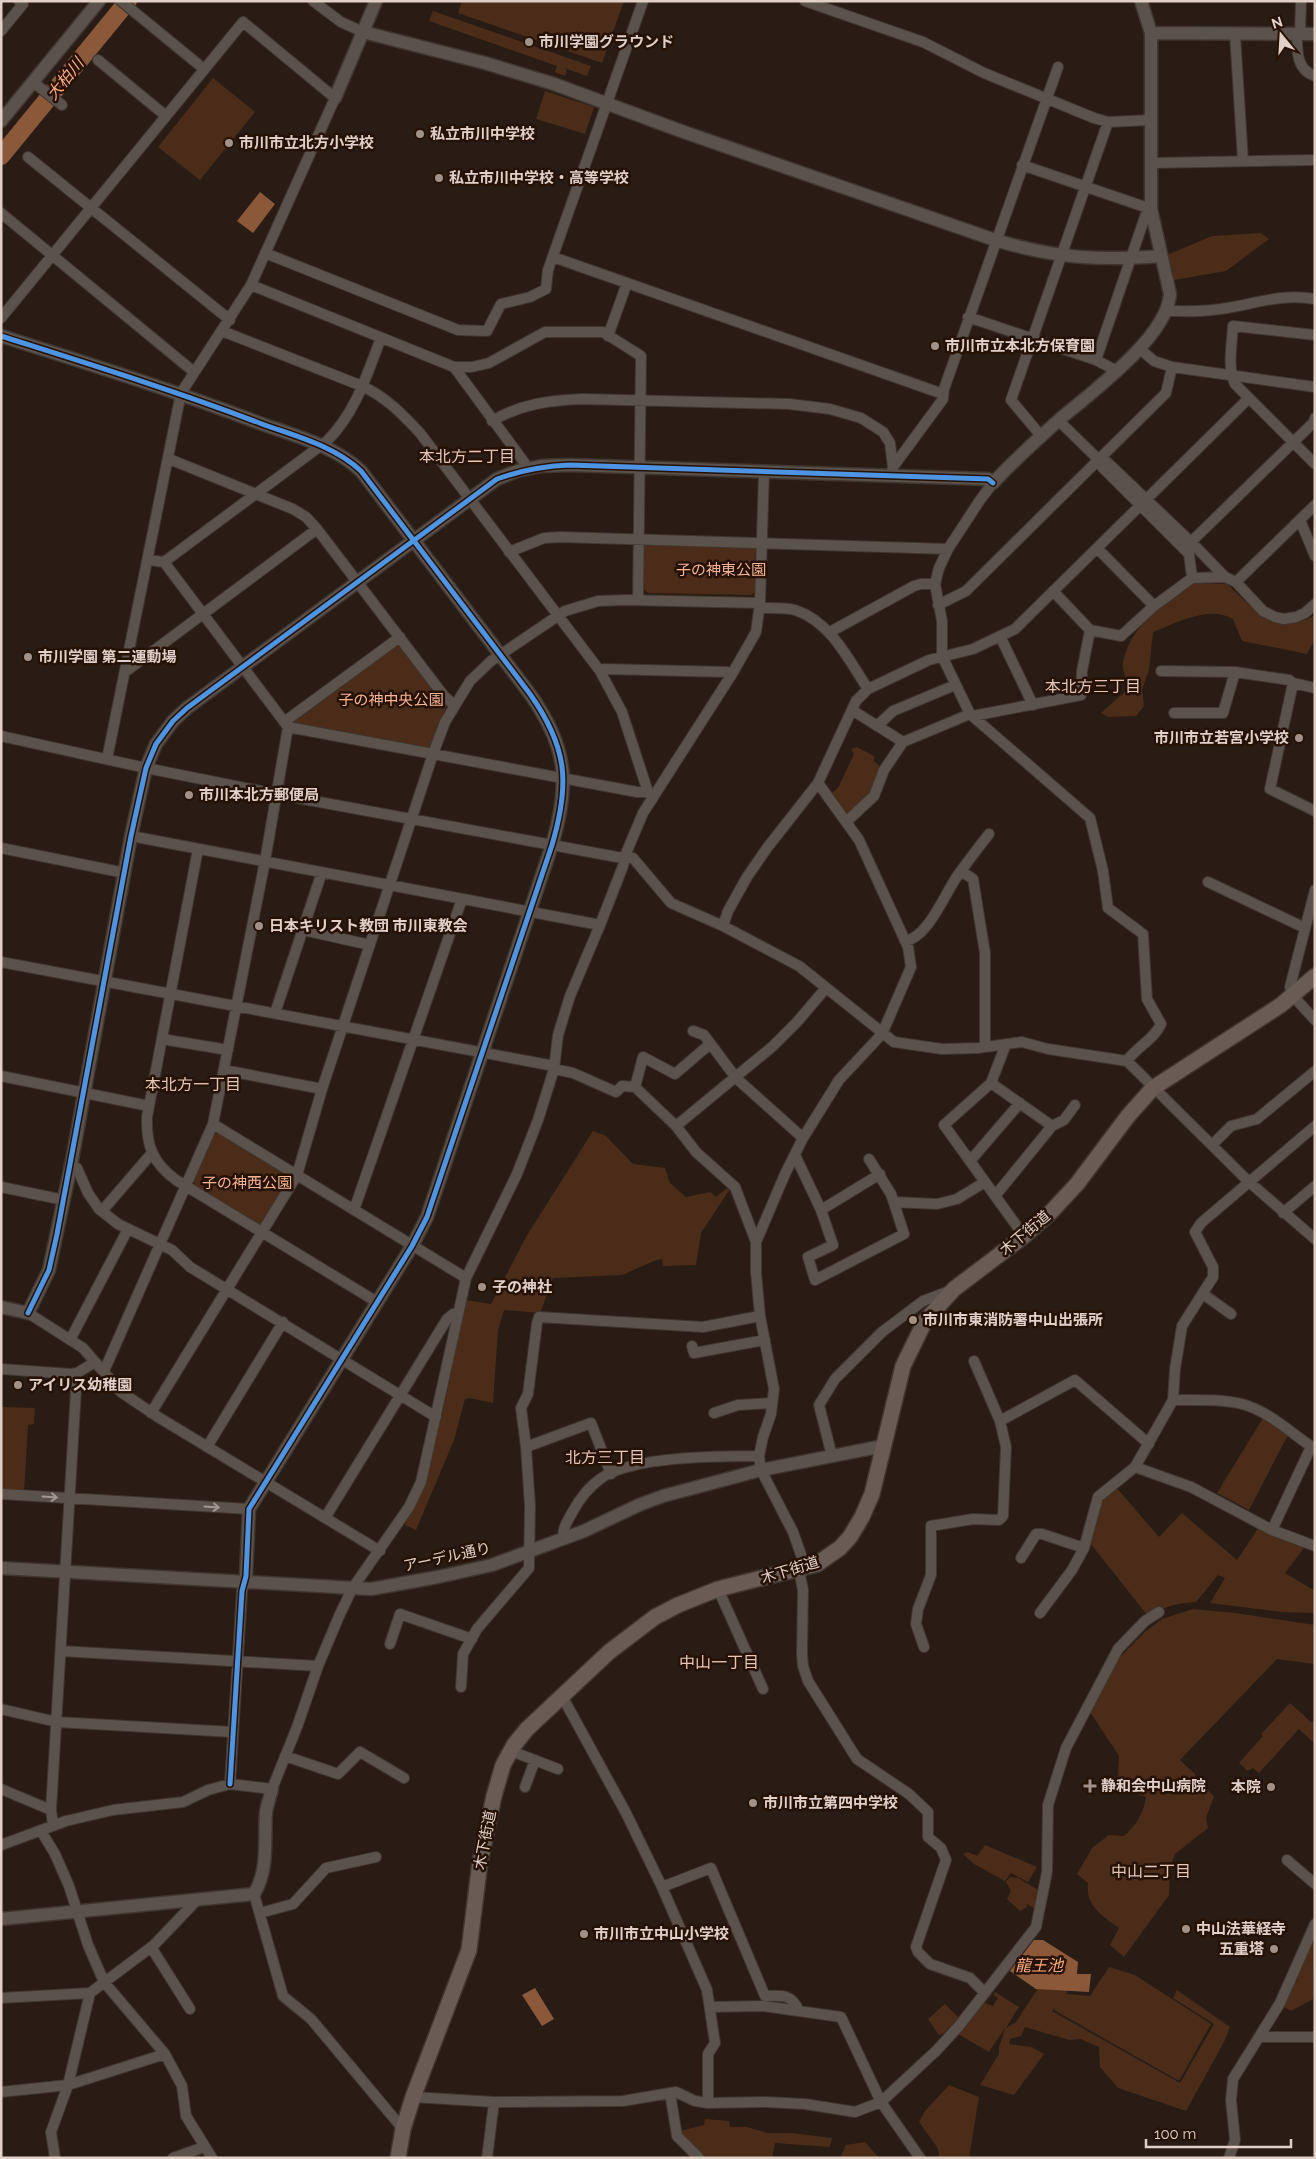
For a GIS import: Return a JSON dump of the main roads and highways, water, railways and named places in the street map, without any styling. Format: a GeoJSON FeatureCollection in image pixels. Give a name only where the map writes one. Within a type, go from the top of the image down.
{"type":"FeatureCollection","features":[{"type":"Feature","properties":{"kind":"main road","name":"木下街道"},"geometry":{"type":"LineString","coordinates":[[398,2158],[403,2129],[413,2097],[467,1958],[472,1937],[478,1874],[497,1782],[511,1751],[527,1729],[624,1639],[655,1617],[678,1605],[718,1589],[803,1569],[828,1558],[850,1537],[862,1517],[872,1494],[903,1366],[925,1321],[954,1289],[1024,1236],[1051,1212],[1077,1184],[1128,1116],[1153,1088],[1255,1023],[1293,996],[1315,976]]}},
{"type":"Feature","properties":{"kind":"water"},"geometry":{"type":"Polygon","coordinates":[[[260,192],[275,204],[253,233],[237,221],[260,192]]]}},
{"type":"Feature","properties":{"kind":"water","name":"龍王池"},"geometry":{"type":"Polygon","coordinates":[[[1034,1940],[1043,1940],[1078,1962],[1077,1974],[1091,1974],[1089,1992],[1036,1989],[1010,1971],[1034,1940]]]}},
{"type":"Feature","properties":{"kind":"water"},"geometry":{"type":"Polygon","coordinates":[[[535,1988],[554,2019],[542,2026],[522,1995],[535,1988]]]}},
{"type":"Feature","properties":{"kind":"waterway","name":"大柏川"},"geometry":{"type":"LineString","coordinates":[[1,156],[128,1]]}},
{"type":"Feature","properties":{"kind":"place","name":"市川学園グラウンド"},"geometry":{"type":"Point","coordinates":[529,42]}},
{"type":"Feature","properties":{"kind":"place","name":"私立市川中学校"},"geometry":{"type":"Point","coordinates":[420,134]}},
{"type":"Feature","properties":{"kind":"place","name":"市川市立北方小学校"},"geometry":{"type":"Point","coordinates":[229,143]}},
{"type":"Feature","properties":{"kind":"place","name":"私立市川中学校・高等学校"},"geometry":{"type":"Point","coordinates":[439,178]}},
{"type":"Feature","properties":{"kind":"place","name":"市川市立本北方保育園"},"geometry":{"type":"Point","coordinates":[935,346]}},
{"type":"Feature","properties":{"kind":"place","name":"市川学園 第二運動場"},"geometry":{"type":"Point","coordinates":[28,657]}},
{"type":"Feature","properties":{"kind":"place","name":"市川市立若宮小学校"},"geometry":{"type":"Point","coordinates":[1299,738]}},
{"type":"Feature","properties":{"kind":"place","name":"市川本北方郵便局"},"geometry":{"type":"Point","coordinates":[189,795]}},
{"type":"Feature","properties":{"kind":"place","name":"日本キリスト教団 市川東教会"},"geometry":{"type":"Point","coordinates":[259,926]}},
{"type":"Feature","properties":{"kind":"place","name":"子の神社"},"geometry":{"type":"Point","coordinates":[482,1287]}},
{"type":"Feature","properties":{"kind":"place","name":"市川市東消防署中山出張所"},"geometry":{"type":"Point","coordinates":[913,1320]}},
{"type":"Feature","properties":{"kind":"place","name":"アイリス幼稚園"},"geometry":{"type":"Point","coordinates":[18,1385]}},
{"type":"Feature","properties":{"kind":"place","name":"静和会中山病院"},"geometry":{"type":"Point","coordinates":[1090,1786]}},
{"type":"Feature","properties":{"kind":"place","name":"本院"},"geometry":{"type":"Point","coordinates":[1271,1787]}},
{"type":"Feature","properties":{"kind":"place","name":"市川市立第四中学校"},"geometry":{"type":"Point","coordinates":[753,1803]}},
{"type":"Feature","properties":{"kind":"place","name":"中山法華経寺"},"geometry":{"type":"Point","coordinates":[1186,1929]}},
{"type":"Feature","properties":{"kind":"place","name":"市川市立中山小学校"},"geometry":{"type":"Point","coordinates":[584,1934]}},
{"type":"Feature","properties":{"kind":"place","name":"五重塔"},"geometry":{"type":"Point","coordinates":[1274,1949]}},
{"type":"Feature","properties":{"kind":"district","name":"本北方二丁目"},"geometry":{"type":"Point","coordinates":[467,456]}},
{"type":"Feature","properties":{"kind":"district","name":"本北方三丁目"},"geometry":{"type":"Point","coordinates":[1093,686]}},
{"type":"Feature","properties":{"kind":"district","name":"本北方一丁目"},"geometry":{"type":"Point","coordinates":[193,1084]}},
{"type":"Feature","properties":{"kind":"district","name":"北方三丁目"},"geometry":{"type":"Point","coordinates":[605,1457]}},
{"type":"Feature","properties":{"kind":"district","name":"中山一丁目"},"geometry":{"type":"Point","coordinates":[719,1662]}},
{"type":"Feature","properties":{"kind":"district","name":"中山二丁目"},"geometry":{"type":"Point","coordinates":[1151,1871]}},
{"type":"Feature","properties":{"kind":"park label","name":"子の神東公園"},"geometry":{"type":"Point","coordinates":[721,570]}},
{"type":"Feature","properties":{"kind":"park label","name":"子の神中央公園"},"geometry":{"type":"Point","coordinates":[391,700]}},
{"type":"Feature","properties":{"kind":"park label","name":"子の神西公園"},"geometry":{"type":"Point","coordinates":[247,1183]}}]}
